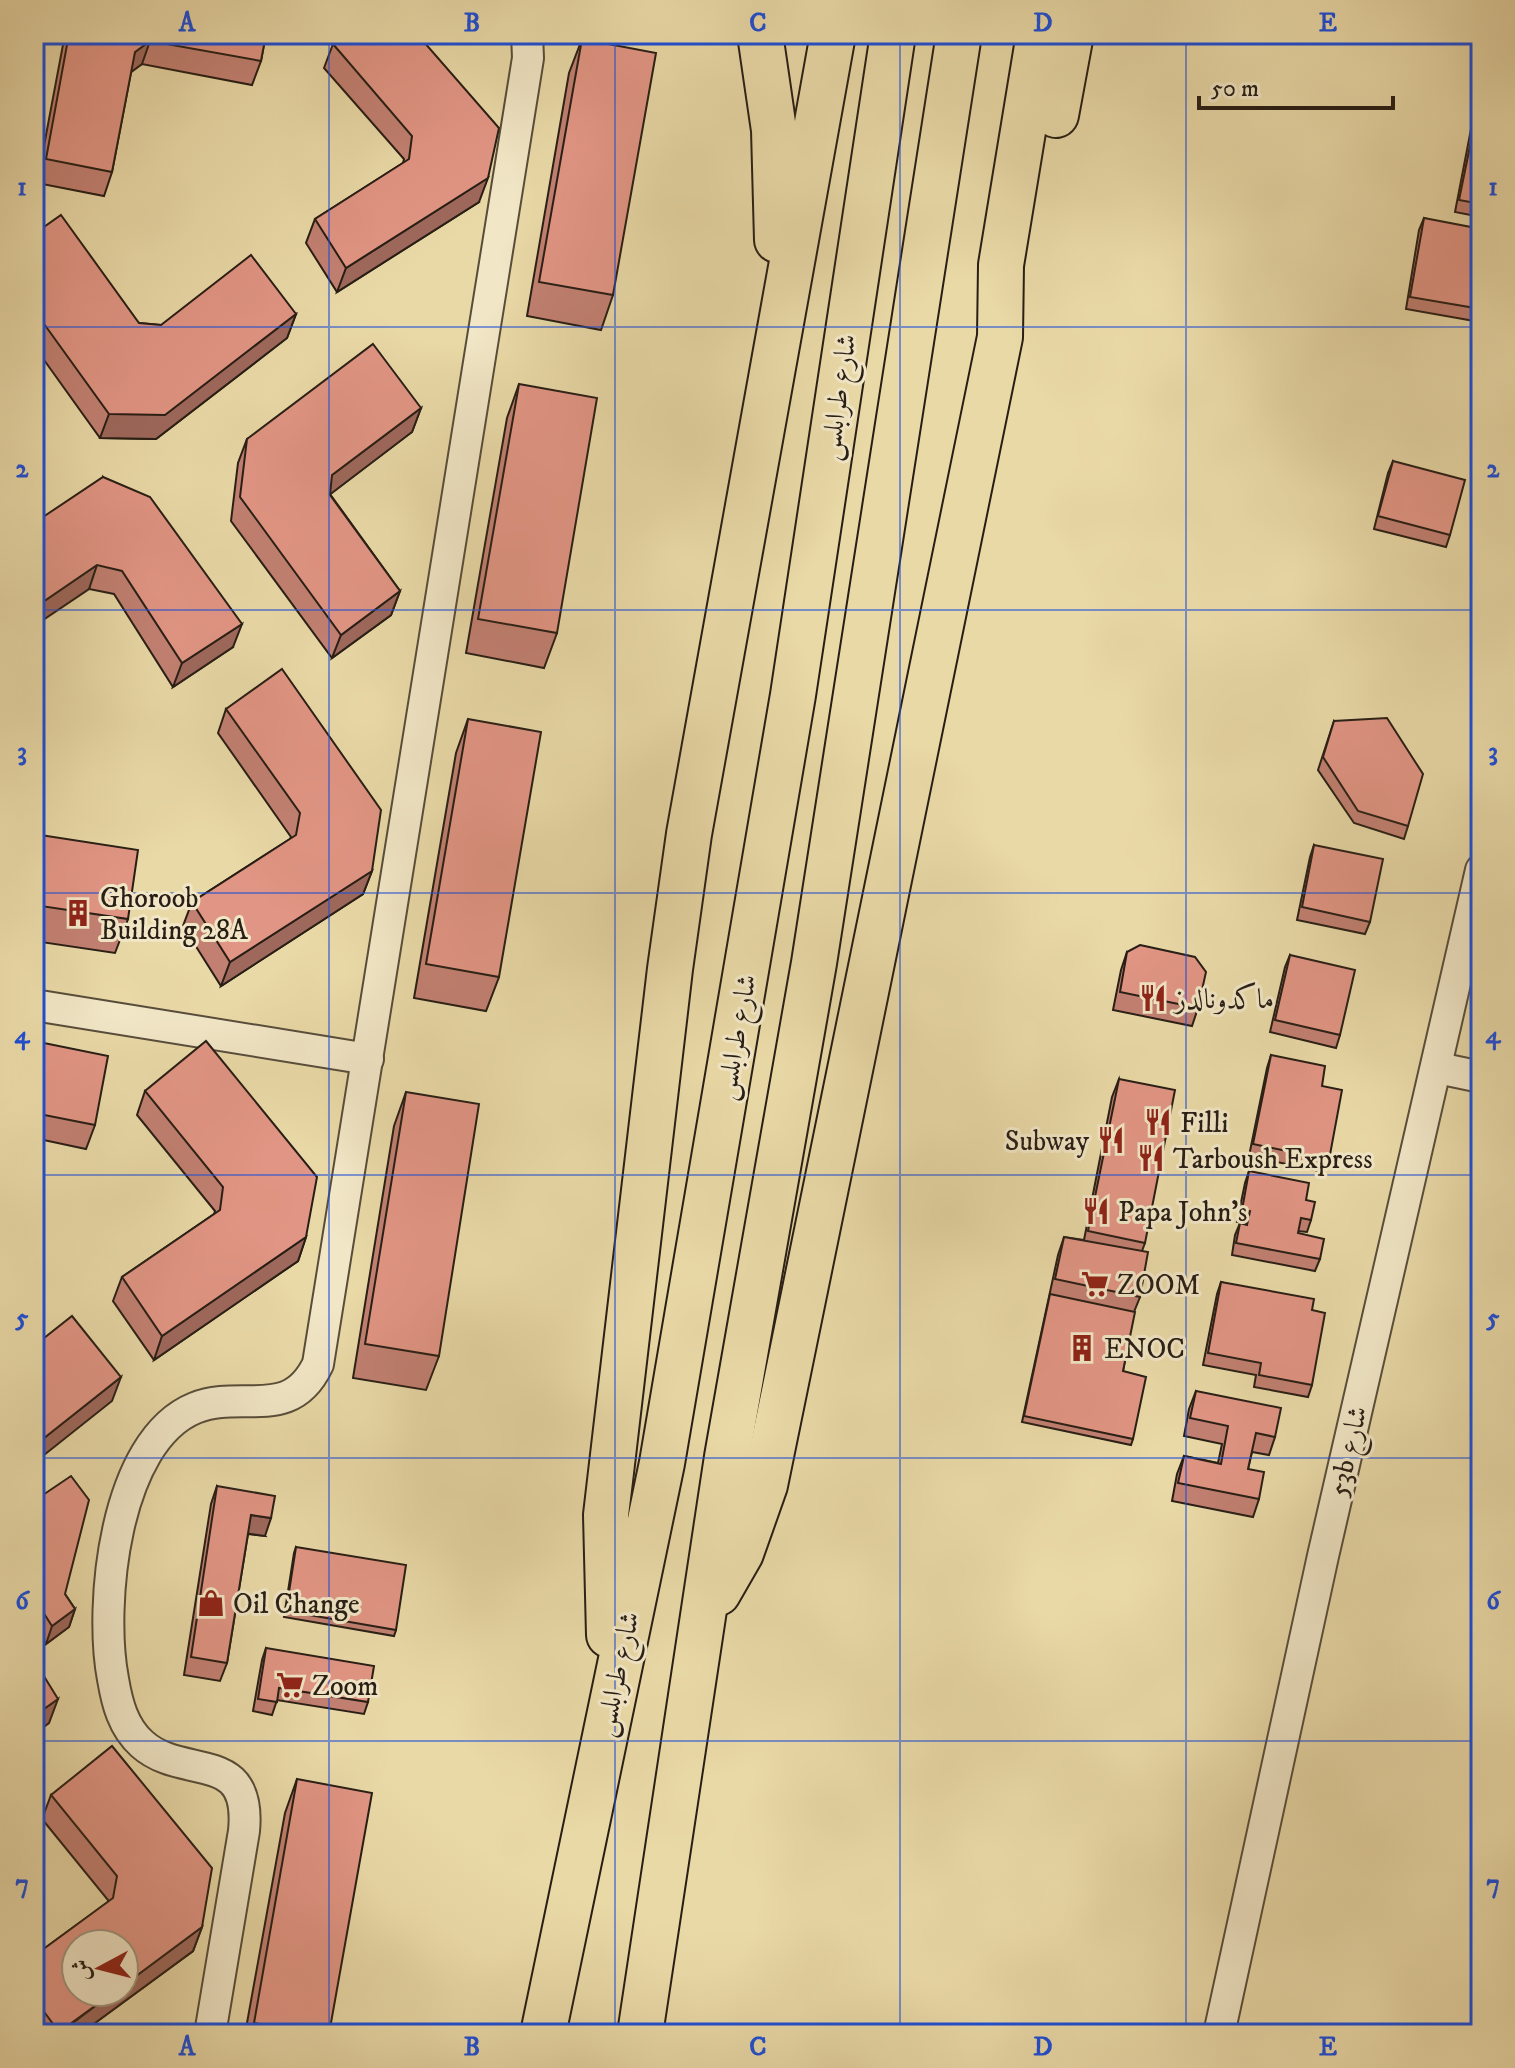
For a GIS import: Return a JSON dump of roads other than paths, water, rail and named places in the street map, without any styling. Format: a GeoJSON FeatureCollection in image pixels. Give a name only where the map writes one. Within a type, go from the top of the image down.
{"type":"FeatureCollection","features":[{"type":"Feature","properties":{"kind":"highway"},"geometry":{"type":"LineString","coordinates":[[760,34],[774,130],[780,335]]}},
{"type":"Feature","properties":{"kind":"highway"},"geometry":{"type":"LineString","coordinates":[[614,1681],[607,1598],[606,1515],[654,1094],[689,834],[833,34]]}},
{"type":"Feature","properties":{"kind":"highway","name":"شارع طرابلس"},"geometry":{"type":"LineString","coordinates":[[543,2034],[614,1681],[662,1463],[793,695],[893,34]]}},
{"type":"Feature","properties":{"kind":"highway"},"geometry":{"type":"LineString","coordinates":[[640,2034],[730,1442],[876,585],[959,34]]}},
{"type":"Feature","properties":{"kind":"highway"},"geometry":{"type":"LineString","coordinates":[[1000,337],[1001,265],[1039,34]]}},
{"type":"Feature","properties":{"kind":"highway"},"geometry":{"type":"LineString","coordinates":[[704,1615],[741,1553],[765,1485],[1000,337],[1028,263],[1071,34]]}},
{"type":"Feature","properties":{"kind":"street"},"geometry":{"type":"LineString","coordinates":[[210,2034],[244,1831],[244,1802],[238,1788],[218,1770],[156,1754],[131,1732],[117,1702],[111,1670],[106,1605],[109,1572],[115,1540],[136,1479],[168,1426],[205,1405],[283,1399],[305,1386],[318,1364],[470,438],[528,58],[527,34]]}},
{"type":"Feature","properties":{"kind":"street","name":"53b شارع"},"geometry":{"type":"LineString","coordinates":[[1219,2034],[1323,1556],[1438,1068],[1481,870]]}},
{"type":"Feature","properties":{"kind":"street"},"geometry":{"type":"LineString","coordinates":[[34,1005],[368,1059]]}},
{"type":"Feature","properties":{"kind":"street"},"geometry":{"type":"LineString","coordinates":[[1438,1068],[1481,1077]]}},
{"type":"Feature","properties":{"kind":"place","name":"Ghoroob Building 28A"},"geometry":{"type":"Point","coordinates":[78,913]}},
{"type":"Feature","properties":{"kind":"place","name":"ماكدونالدز"},"geometry":{"type":"Point","coordinates":[1153,998]}},
{"type":"Feature","properties":{"kind":"place","name":"Filli"},"geometry":{"type":"Point","coordinates":[1158,1122]}},
{"type":"Feature","properties":{"kind":"place","name":"Subway"},"geometry":{"type":"Point","coordinates":[1111,1140]}},
{"type":"Feature","properties":{"kind":"place","name":"Tarboush Express"},"geometry":{"type":"Point","coordinates":[1151,1158]}},
{"type":"Feature","properties":{"kind":"place","name":"Papa John's"},"geometry":{"type":"Point","coordinates":[1096,1211]}},
{"type":"Feature","properties":{"kind":"place","name":"ZOOM"},"geometry":{"type":"Point","coordinates":[1095,1284]}},
{"type":"Feature","properties":{"kind":"place","name":"ENOC"},"geometry":{"type":"Point","coordinates":[1082,1348]}},
{"type":"Feature","properties":{"kind":"place","name":"Oil Change"},"geometry":{"type":"Point","coordinates":[211,1603]}},
{"type":"Feature","properties":{"kind":"place","name":"Zoom"},"geometry":{"type":"Point","coordinates":[290,1685]}}]}
